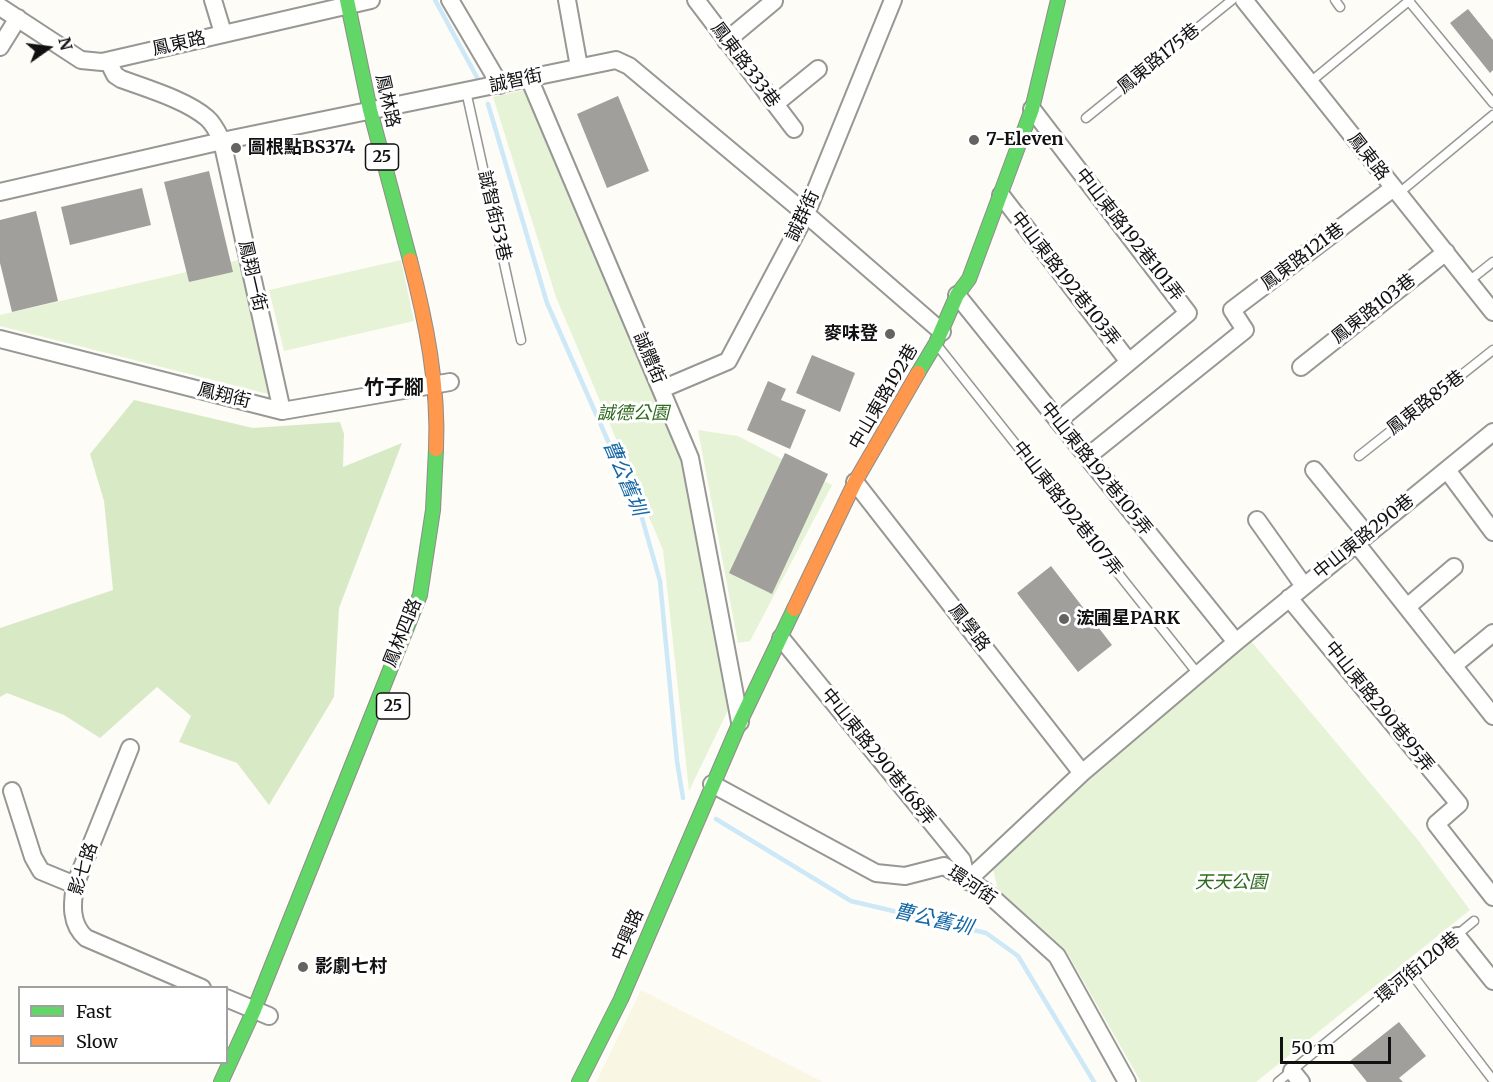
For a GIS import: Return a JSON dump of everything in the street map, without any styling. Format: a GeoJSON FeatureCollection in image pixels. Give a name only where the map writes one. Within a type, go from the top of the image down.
{"type":"FeatureCollection","features":[{"type":"Feature","properties":{"kind":"street"},"geometry":{"type":"LineString","coordinates":[[213,0],[223,33]]}},
{"type":"Feature","properties":{"kind":"street"},"geometry":{"type":"LineString","coordinates":[[450,0],[500,85]]}},
{"type":"Feature","properties":{"kind":"street"},"geometry":{"type":"LineString","coordinates":[[567,0],[579,66]]}},
{"type":"Feature","properties":{"kind":"street","name":"鳳東路333巷"},"geometry":{"type":"LineString","coordinates":[[696,0],[794,129]]}},
{"type":"Feature","properties":{"kind":"street","name":"誠群街"},"geometry":{"type":"LineString","coordinates":[[662,389],[728,361],[806,214],[893,0]]}},
{"type":"Feature","properties":{"kind":"street","name":"中山東路192巷"},"geometry":{"type":"LineString","coordinates":[[709,792],[855,482],[939,338],[957,296],[969,279],[1032,109],[1058,0]]}},
{"type":"Feature","properties":{"kind":"street","name":"鳳東路"},"geometry":{"type":"LineString","coordinates":[[1244,0],[1493,312]]}},
{"type":"Feature","properties":{"kind":"street"},"geometry":{"type":"LineString","coordinates":[[726,41],[774,1]]}},
{"type":"Feature","properties":{"kind":"street","name":"鳳東路"},"geometry":{"type":"LineString","coordinates":[[0,7],[81,60],[91,62],[108,61],[360,3]]}},
{"type":"Feature","properties":{"kind":"street","name":"鳳林路"},"geometry":{"type":"LineString","coordinates":[[360,3],[370,110],[424,314]]}},
{"type":"Feature","properties":{"kind":"street"},"geometry":{"type":"LineString","coordinates":[[0,47],[18,18]]}},
{"type":"Feature","properties":{"kind":"street","name":"誠智街"},"geometry":{"type":"LineString","coordinates":[[0,192],[222,141],[616,60],[629,66],[806,214],[939,338]]}},
{"type":"Feature","properties":{"kind":"street"},"geometry":{"type":"LineString","coordinates":[[108,61],[121,79],[186,105],[207,118],[216,128],[222,141]]}},
{"type":"Feature","properties":{"kind":"street"},"geometry":{"type":"LineString","coordinates":[[775,104],[818,69]]}},
{"type":"Feature","properties":{"kind":"street","name":"誠體街"},"geometry":{"type":"LineString","coordinates":[[529,78],[690,458],[740,723]]}},
{"type":"Feature","properties":{"kind":"street","name":"中山東路192巷101弄"},"geometry":{"type":"LineString","coordinates":[[1032,109],[1188,313],[1058,421]]}},
{"type":"Feature","properties":{"kind":"street","name":"鳳翔一街"},"geometry":{"type":"LineString","coordinates":[[222,141],[282,411]]}},
{"type":"Feature","properties":{"kind":"street","name":"鳳東路121巷"},"geometry":{"type":"LineString","coordinates":[[1087,457],[1245,330],[1232,310],[1396,191]]}},
{"type":"Feature","properties":{"kind":"street","name":"中山東路192巷103弄"},"geometry":{"type":"LineString","coordinates":[[1000,195],[1129,362]]}},
{"type":"Feature","properties":{"kind":"street","name":"鳳東路103巷"},"geometry":{"type":"LineString","coordinates":[[1301,367],[1446,252]]}},
{"type":"Feature","properties":{"kind":"street","name":"中山東路192巷105弄"},"geometry":{"type":"LineString","coordinates":[[957,296],[1236,642]]}},
{"type":"Feature","properties":{"kind":"street","name":"鳳林四路"},"geometry":{"type":"LineString","coordinates":[[221,1082],[265,1014],[420,595],[434,510],[438,423],[446,382],[424,314]]}},
{"type":"Feature","properties":{"kind":"street","name":"鳳翔街"},"geometry":{"type":"LineString","coordinates":[[0,339],[282,411],[446,382]]}},
{"type":"Feature","properties":{"kind":"street","name":"中山東路290巷"},"geometry":{"type":"LineString","coordinates":[[967,881],[1083,773],[1198,674],[1493,432]]}},
{"type":"Feature","properties":{"kind":"street"},"geometry":{"type":"LineString","coordinates":[[1314,470],[1407,607],[1493,716]]}},
{"type":"Feature","properties":{"kind":"street"},"geometry":{"type":"LineString","coordinates":[[1447,470],[1493,532]]}},
{"type":"Feature","properties":{"kind":"street","name":"鳳學路"},"geometry":{"type":"LineString","coordinates":[[855,482],[1083,773]]}},
{"type":"Feature","properties":{"kind":"street"},"geometry":{"type":"LineString","coordinates":[[1257,520],[1304,586]]}},
{"type":"Feature","properties":{"kind":"street"},"geometry":{"type":"LineString","coordinates":[[1407,607],[1454,567]]}},
{"type":"Feature","properties":{"kind":"street","name":"中山東路290巷95弄"},"geometry":{"type":"LineString","coordinates":[[1289,598],[1459,804],[1436,824],[1493,897]]}},
{"type":"Feature","properties":{"kind":"street"},"geometry":{"type":"LineString","coordinates":[[1453,666],[1493,633]]}},
{"type":"Feature","properties":{"kind":"street","name":"中山東路290巷168弄"},"geometry":{"type":"LineString","coordinates":[[781,638],[962,860],[967,881]]}},
{"type":"Feature","properties":{"kind":"street","name":"影七路"},"geometry":{"type":"LineString","coordinates":[[130,748],[75,885],[73,901],[75,921],[79,932],[86,938],[200,986]]}},
{"type":"Feature","properties":{"kind":"street"},"geometry":{"type":"LineString","coordinates":[[12,791],[33,858],[41,871],[75,885]]}},
{"type":"Feature","properties":{"kind":"street","name":"環河街"},"geometry":{"type":"LineString","coordinates":[[709,792],[876,873],[905,876],[944,866],[985,891],[1057,956],[1127,1082]]}},
{"type":"Feature","properties":{"kind":"street","name":"中興路"},"geometry":{"type":"LineString","coordinates":[[579,1082],[621,999],[709,792]]}},
{"type":"Feature","properties":{"kind":"street"},"geometry":{"type":"LineString","coordinates":[[1457,936],[1493,981]]}},
{"type":"Feature","properties":{"kind":"street"},"geometry":{"type":"LineString","coordinates":[[228,999],[265,1014]]}},
{"type":"Feature","properties":{"kind":"lane","name":"鳳東路175巷"},"geometry":{"type":"LineString","coordinates":[[1086,117],[1232,0]]}},
{"type":"Feature","properties":{"kind":"lane"},"geometry":{"type":"LineString","coordinates":[[1309,82],[1409,0],[1493,103]]}},
{"type":"Feature","properties":{"kind":"lane","name":"誠智街53巷"},"geometry":{"type":"LineString","coordinates":[[466,91],[521,340]]}},
{"type":"Feature","properties":{"kind":"lane"},"geometry":{"type":"LineString","coordinates":[[1396,191],[1493,115]]}},
{"type":"Feature","properties":{"kind":"lane"},"geometry":{"type":"LineString","coordinates":[[1468,281],[1493,262]]}},
{"type":"Feature","properties":{"kind":"lane","name":"中山東路192巷107弄"},"geometry":{"type":"LineString","coordinates":[[939,338],[1198,674]]}},
{"type":"Feature","properties":{"kind":"lane","name":"鳳東路85巷"},"geometry":{"type":"LineString","coordinates":[[1359,456],[1493,350]]}},
{"type":"Feature","properties":{"kind":"lane","name":"環河街120巷"},"geometry":{"type":"LineString","coordinates":[[1278,1082],[1297,1076],[1411,973],[1474,921]]}},
{"type":"Feature","properties":{"kind":"lane"},"geometry":{"type":"LineString","coordinates":[[1411,973],[1493,1080]]}},
{"type":"Feature","properties":{"kind":"shaded area"},"geometry":{"type":"Polygon","coordinates":[[[641,990],[823,1082],[596,1082],[641,990]]]}},
{"type":"Feature","properties":{"kind":"green space","name":"誠德公園"},"geometry":{"type":"Polygon","coordinates":[[[524,90],[681,460],[728,710],[689,791],[663,550],[556,297],[493,97],[524,90]]]}},
{"type":"Feature","properties":{"kind":"green space"},"geometry":{"type":"Polygon","coordinates":[[[243,259],[272,395],[0,326],[0,315],[243,259]]]}},
{"type":"Feature","properties":{"kind":"green space"},"geometry":{"type":"Polygon","coordinates":[[[401,260],[414,321],[284,351],[269,290],[401,260]]]}},
{"type":"Feature","properties":{"kind":"green space"},"geometry":{"type":"Polygon","coordinates":[[[134,400],[253,428],[340,422],[344,434],[343,467],[402,443],[339,608],[334,697],[269,805],[237,763],[179,742],[191,716],[157,687],[100,738],[64,715],[7,693],[0,697],[0,628],[113,590],[104,501],[90,454],[134,400]]]}},
{"type":"Feature","properties":{"kind":"green space"},"geometry":{"type":"Polygon","coordinates":[[[698,430],[738,436],[832,485],[750,641],[738,643],[698,430]]]}},
{"type":"Feature","properties":{"kind":"green space","name":"天天公園"},"geometry":{"type":"Polygon","coordinates":[[[1251,641],[1418,840],[1470,910],[1256,1082],[1141,1082],[1065,949],[998,890],[993,869],[1108,762],[1251,641]]]}},
{"type":"Feature","properties":{"kind":"building"},"geometry":{"type":"Polygon","coordinates":[[[1468,9],[1493,40],[1493,70],[1490,73],[1450,23],[1468,9]]]}},
{"type":"Feature","properties":{"kind":"building"},"geometry":{"type":"Polygon","coordinates":[[[618,96],[649,171],[607,188],[577,114],[618,96]]]}},
{"type":"Feature","properties":{"kind":"building"},"geometry":{"type":"Polygon","coordinates":[[[209,171],[233,272],[189,282],[164,182],[209,171]]]}},
{"type":"Feature","properties":{"kind":"building"},"geometry":{"type":"Polygon","coordinates":[[[142,188],[151,225],[70,245],[61,207],[142,188]]]}},
{"type":"Feature","properties":{"kind":"building"},"geometry":{"type":"Polygon","coordinates":[[[36,211],[58,301],[12,312],[0,263],[0,220],[36,211]]]}},
{"type":"Feature","properties":{"kind":"building"},"geometry":{"type":"Polygon","coordinates":[[[812,355],[855,373],[840,412],[796,393],[812,355]]]}},
{"type":"Feature","properties":{"kind":"building"},"geometry":{"type":"Polygon","coordinates":[[[768,381],[786,389],[781,400],[806,410],[790,449],[747,430],[768,381]]]}},
{"type":"Feature","properties":{"kind":"building"},"geometry":{"type":"Polygon","coordinates":[[[785,453],[828,474],[772,594],[729,573],[785,453]]]}},
{"type":"Feature","properties":{"kind":"building","name":"浤圃星PARK"},"geometry":{"type":"Polygon","coordinates":[[[1051,566],[1112,645],[1078,672],[1017,593],[1051,566]]]}},
{"type":"Feature","properties":{"kind":"building"},"geometry":{"type":"Polygon","coordinates":[[[1399,1022],[1426,1056],[1399,1078],[1403,1082],[1367,1082],[1350,1061],[1399,1022]]]}},
{"type":"Feature","properties":{"kind":"waterway","name":"曹公舊圳"},"geometry":{"type":"LineString","coordinates":[[435,0],[479,81]]}},
{"type":"Feature","properties":{"kind":"waterway","name":"曹公舊圳"},"geometry":{"type":"LineString","coordinates":[[488,104],[547,303],[642,518],[660,581],[677,761],[683,798]]}},
{"type":"Feature","properties":{"kind":"waterway","name":"曹公舊圳"},"geometry":{"type":"LineString","coordinates":[[716,819],[851,901],[986,933],[1018,956],[1094,1082]]}},
{"type":"Feature","properties":{"kind":"traffic: fast"},"geometry":{"type":"LineString","coordinates":[[347,0],[370,110],[410,260]]}},
{"type":"Feature","properties":{"kind":"traffic: fast"},"geometry":{"type":"LineString","coordinates":[[918,373],[936,343],[957,295],[969,279],[1032,109],[1058,0]]}},
{"type":"Feature","properties":{"kind":"traffic: fast"},"geometry":{"type":"LineString","coordinates":[[221,1082],[254,1010],[420,595],[433,510],[436,449]]}},
{"type":"Feature","properties":{"kind":"traffic: fast"},"geometry":{"type":"LineString","coordinates":[[579,1082],[621,999],[740,722],[794,609]]}},
{"type":"Feature","properties":{"kind":"traffic: slow"},"geometry":{"type":"LineString","coordinates":[[410,260],[430,354],[435,401],[436,449]]}},
{"type":"Feature","properties":{"kind":"traffic: slow"},"geometry":{"type":"LineString","coordinates":[[794,609],[855,482],[918,373]]}},
{"type":"Feature","properties":{"kind":"place","name":"7-Eleven"},"geometry":{"type":"Point","coordinates":[974,140]}},
{"type":"Feature","properties":{"kind":"place","name":"圖根點BS374"},"geometry":{"type":"Point","coordinates":[236,148]}},
{"type":"Feature","properties":{"kind":"place","name":"麥味登"},"geometry":{"type":"Point","coordinates":[890,334]}},
{"type":"Feature","properties":{"kind":"place","name":"浤圃星PARK"},"geometry":{"type":"Point","coordinates":[1064,619]}},
{"type":"Feature","properties":{"kind":"place","name":"影劇七村"},"geometry":{"type":"Point","coordinates":[303,967]}},
{"type":"Feature","properties":{"kind":"district","name":"竹子腳"},"geometry":{"type":"Point","coordinates":[394,388]}}]}
